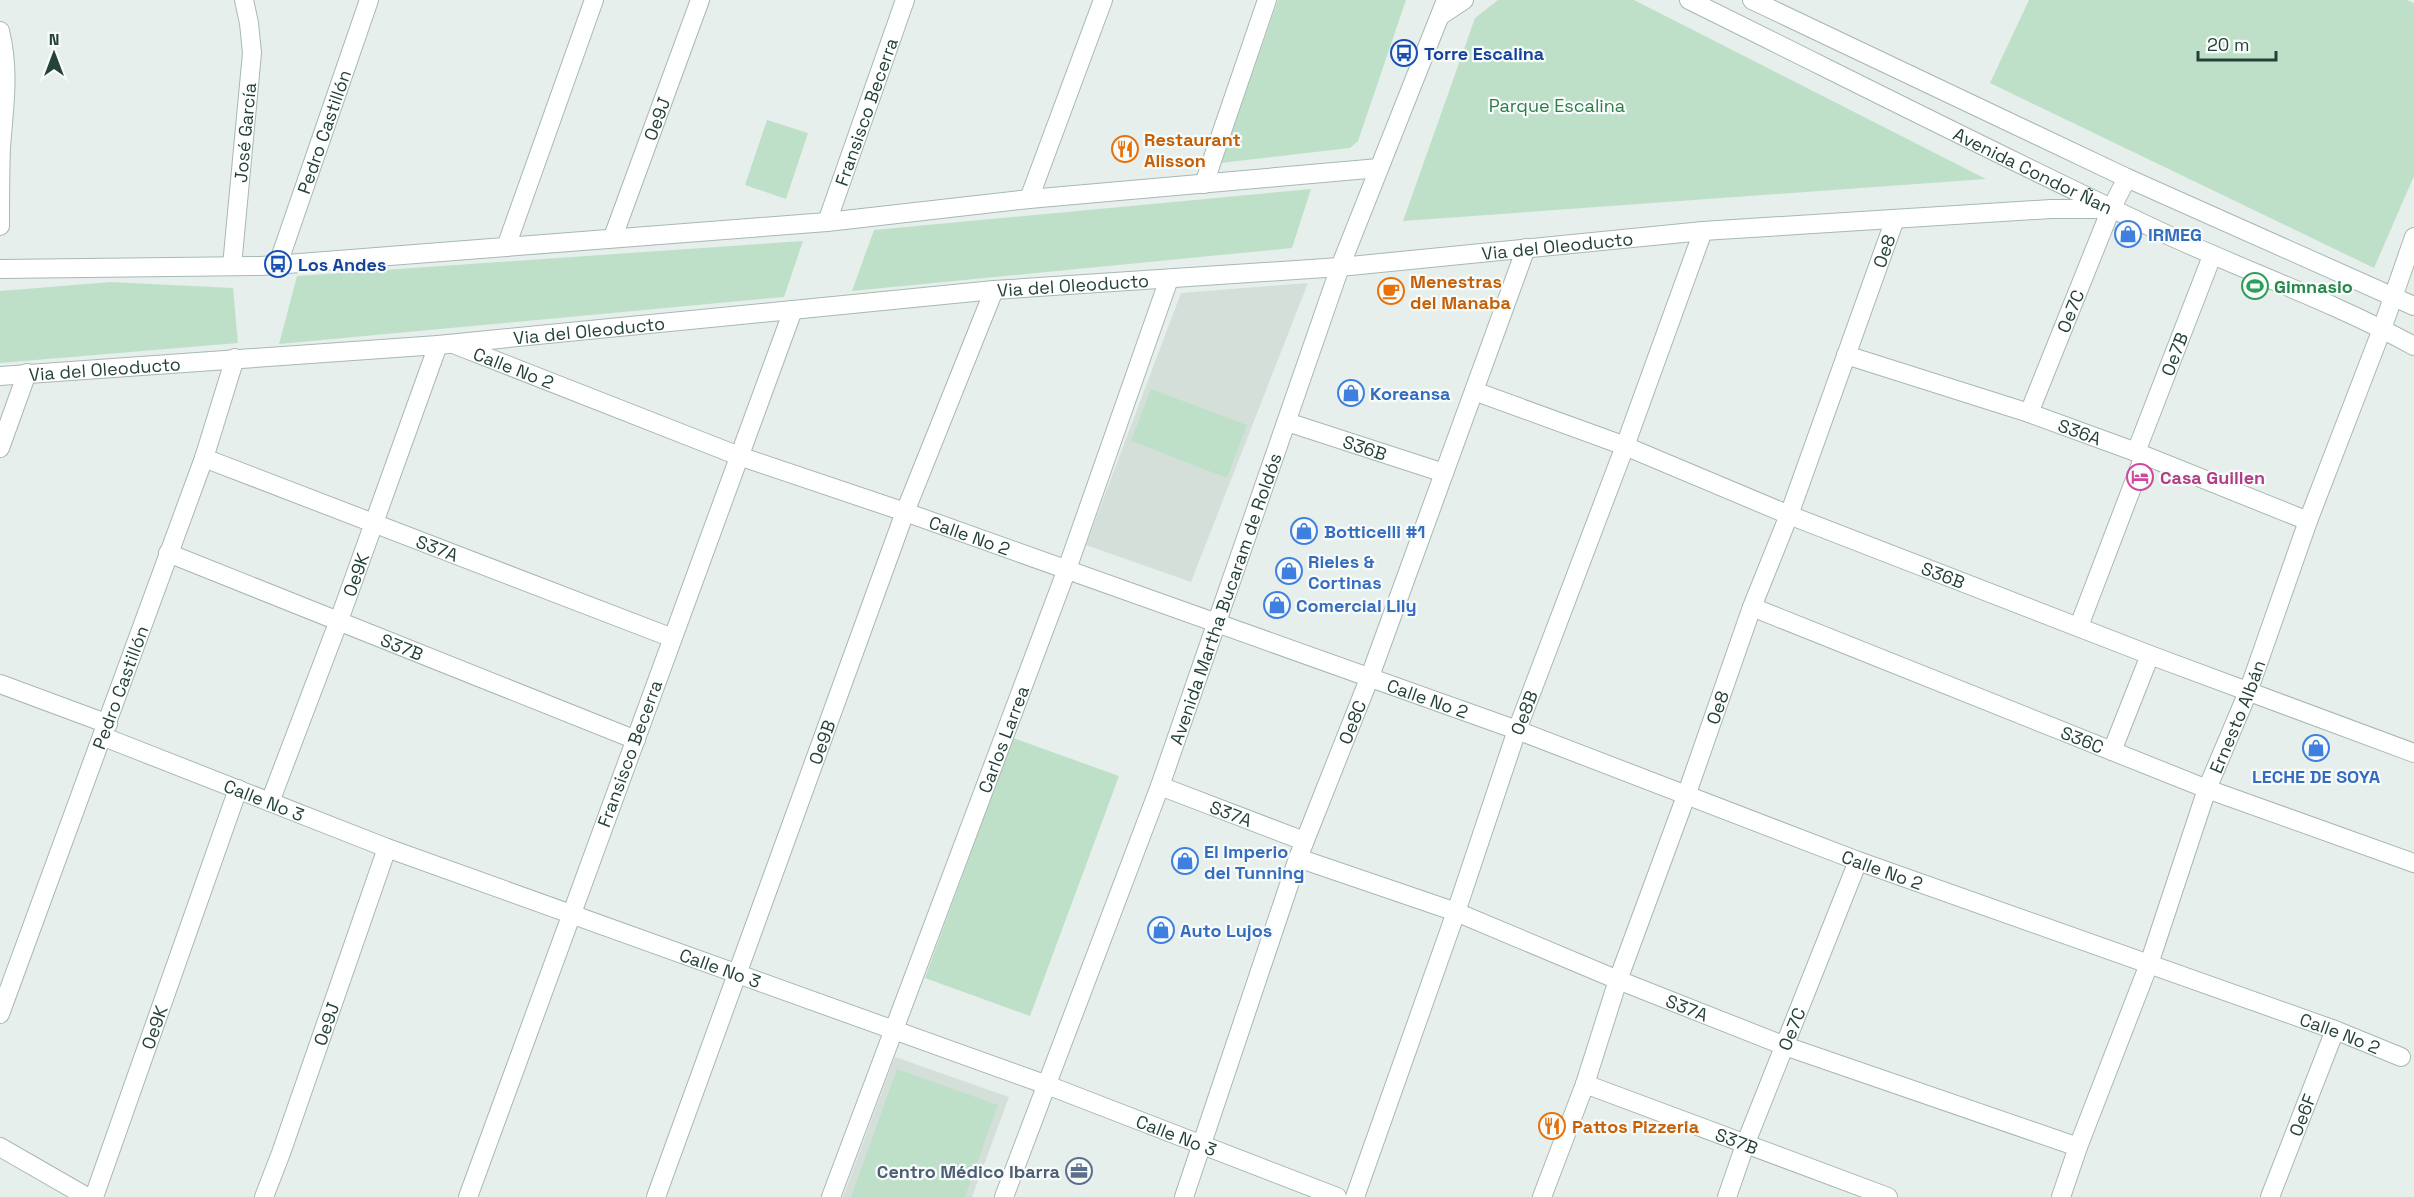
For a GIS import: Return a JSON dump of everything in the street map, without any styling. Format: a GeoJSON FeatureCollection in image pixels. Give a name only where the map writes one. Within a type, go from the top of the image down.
{"type":"FeatureCollection","features":[{"type":"Feature","properties":{"kind":"street","name":"José García"},"geometry":{"type":"LineString","coordinates":[[232,266],[252,52],[244,0]]}},
{"type":"Feature","properties":{"kind":"street","name":"Pedro Castillón"},"geometry":{"type":"LineString","coordinates":[[278,264],[369,0]]}},
{"type":"Feature","properties":{"kind":"street"},"geometry":{"type":"LineString","coordinates":[[507,248],[594,0]]}},
{"type":"Feature","properties":{"kind":"street","name":"Oe9J"},"geometry":{"type":"LineString","coordinates":[[613,237],[700,0]]}},
{"type":"Feature","properties":{"kind":"street","name":"Fransisco Becerra"},"geometry":{"type":"LineString","coordinates":[[827,222],[905,0]]}},
{"type":"Feature","properties":{"kind":"street"},"geometry":{"type":"LineString","coordinates":[[1029,200],[1103,0]]}},
{"type":"Feature","properties":{"kind":"street"},"geometry":{"type":"LineString","coordinates":[[1204,184],[1267,0]]}},
{"type":"Feature","properties":{"kind":"street"},"geometry":{"type":"LineString","coordinates":[[1443,8],[1464,0]]}},
{"type":"Feature","properties":{"kind":"street","name":"Avenida Condor Ñan"},"geometry":{"type":"LineString","coordinates":[[1689,0],[2111,208],[2212,256],[2382,329],[2414,346]]}},
{"type":"Feature","properties":{"kind":"street","name":"Avenida Condor Ñan"},"geometry":{"type":"LineString","coordinates":[[1752,0],[2127,178],[2414,306]]}},
{"type":"Feature","properties":{"kind":"street","name":"Avenida Martha Bucaram de Roldós"},"geometry":{"type":"LineString","coordinates":[[1004,1197],[1160,786],[1340,267],[1443,8]]}},
{"type":"Feature","properties":{"kind":"street"},"geometry":{"type":"LineString","coordinates":[[0,31],[5,50],[7,86],[1,148],[0,226]]}},
{"type":"Feature","properties":{"kind":"street"},"geometry":{"type":"LineString","coordinates":[[0,269],[232,266],[507,248],[613,237],[827,222],[1029,200],[1379,168]]}},
{"type":"Feature","properties":{"kind":"street"},"geometry":{"type":"LineString","coordinates":[[2111,208],[2127,178]]}},
{"type":"Feature","properties":{"kind":"street","name":"Via del Oleoducto"},"geometry":{"type":"LineString","coordinates":[[0,376],[445,344],[994,290],[1340,267],[1703,231],[2051,209],[2111,208]]}},
{"type":"Feature","properties":{"kind":"street","name":"Oe7C"},"geometry":{"type":"LineString","coordinates":[[2029,413],[2111,208]]}},
{"type":"Feature","properties":{"kind":"street","name":"Oe8"},"geometry":{"type":"LineString","coordinates":[[1542,1197],[1752,607],[1789,515],[1895,219]]}},
{"type":"Feature","properties":{"kind":"street","name":"Oe8B"},"geometry":{"type":"LineString","coordinates":[[1355,1197],[1456,912],[1517,730],[1703,231]]}},
{"type":"Feature","properties":{"kind":"street","name":"Ernesto Albán"},"geometry":{"type":"LineString","coordinates":[[2061,1197],[2149,964],[2208,789],[2247,692],[2414,237]]}},
{"type":"Feature","properties":{"kind":"street","name":"Oe8C"},"geometry":{"type":"LineString","coordinates":[[1184,1197],[1301,849],[1369,679],[1526,248]]}},
{"type":"Feature","properties":{"kind":"street","name":"Oe7B"},"geometry":{"type":"LineString","coordinates":[[2079,626],[2212,256]]}},
{"type":"Feature","properties":{"kind":"street","name":"Carlos Larrea"},"geometry":{"type":"LineString","coordinates":[[831,1197],[895,1032],[1067,569],[1169,279]]}},
{"type":"Feature","properties":{"kind":"street","name":"Oe9B"},"geometry":{"type":"LineString","coordinates":[[656,1197],[905,512],[994,290]]}},
{"type":"Feature","properties":{"kind":"street","name":"Fransisco Becerra"},"geometry":{"type":"LineString","coordinates":[[468,1197],[569,914],[636,740],[670,637],[793,310]]}},
{"type":"Feature","properties":{"kind":"street","name":"Calle No 2"},"geometry":{"type":"LineString","coordinates":[[445,344],[739,456],[1067,569],[1369,679],[1517,730],[1858,861],[2334,1030],[2401,1057]]}},
{"type":"Feature","properties":{"kind":"street","name":"Oe9K"},"geometry":{"type":"LineString","coordinates":[[270,802],[338,623],[372,523],[445,344]]}},
{"type":"Feature","properties":{"kind":"street","name":"S36A"},"geometry":{"type":"LineString","coordinates":[[1846,355],[2029,413],[2140,454],[2308,521]]}},
{"type":"Feature","properties":{"kind":"street","name":"Pedro Castillón"},"geometry":{"type":"LineString","coordinates":[[0,1014],[204,458],[236,358]]}},
{"type":"Feature","properties":{"kind":"street"},"geometry":{"type":"LineString","coordinates":[[0,448],[27,373]]}},
{"type":"Feature","properties":{"kind":"street","name":"S36B"},"geometry":{"type":"LineString","coordinates":[[1474,391],[1624,446],[1789,515],[2150,655],[2414,753]]}},
{"type":"Feature","properties":{"kind":"street","name":"S36B"},"geometry":{"type":"LineString","coordinates":[[1287,422],[1444,473]]}},
{"type":"Feature","properties":{"kind":"street","name":"S37A"},"geometry":{"type":"LineString","coordinates":[[204,458],[670,637]]}},
{"type":"Feature","properties":{"kind":"street","name":"S37B"},"geometry":{"type":"LineString","coordinates":[[168,553],[338,623],[636,740]]}},
{"type":"Feature","properties":{"kind":"street","name":"S36C"},"geometry":{"type":"LineString","coordinates":[[1752,607],[2208,789],[2414,862]]}},
{"type":"Feature","properties":{"kind":"street"},"geometry":{"type":"LineString","coordinates":[[2112,751],[2150,655]]}},
{"type":"Feature","properties":{"kind":"street","name":"Calle No 3"},"geometry":{"type":"LineString","coordinates":[[0,684],[238,789],[387,848],[1047,1085],[1337,1197]]}},
{"type":"Feature","properties":{"kind":"street","name":"S37A"},"geometry":{"type":"LineString","coordinates":[[1160,786],[1301,849],[1618,980],[1785,1046],[2078,1147]]}},
{"type":"Feature","properties":{"kind":"street","name":"Oe9K"},"geometry":{"type":"LineString","coordinates":[[94,1197],[238,789]]}},
{"type":"Feature","properties":{"kind":"street","name":"Oe9J"},"geometry":{"type":"LineString","coordinates":[[264,1197],[387,848]]}},
{"type":"Feature","properties":{"kind":"street","name":"Oe7C"},"geometry":{"type":"LineString","coordinates":[[1726,1197],[1858,861]]}},
{"type":"Feature","properties":{"kind":"street","name":"Oe6F"},"geometry":{"type":"LineString","coordinates":[[2270,1197],[2334,1030]]}},
{"type":"Feature","properties":{"kind":"street","name":"S37B"},"geometry":{"type":"LineString","coordinates":[[1584,1084],[1888,1197]]}},
{"type":"Feature","properties":{"kind":"street"},"geometry":{"type":"LineString","coordinates":[[0,1147],[87,1197]]}},
{"type":"Feature","properties":{"kind":"shaded area"},"geometry":{"type":"Polygon","coordinates":[[[1308,283],[1191,582],[1086,545],[1181,293],[1308,283]]]}},
{"type":"Feature","properties":{"kind":"shaded area"},"geometry":{"type":"Polygon","coordinates":[[[895,1057],[1009,1097],[972,1197],[843,1197],[895,1057]]]}},
{"type":"Feature","properties":{"kind":"green space"},"geometry":{"type":"Polygon","coordinates":[[[1278,0],[1406,0],[1358,141],[1350,148],[1221,163],[1278,0]]]}},
{"type":"Feature","properties":{"kind":"green space","name":"Parque Escalina"},"geometry":{"type":"Polygon","coordinates":[[[1498,0],[1634,0],[1986,179],[1403,221],[1475,18],[1498,0]]]}},
{"type":"Feature","properties":{"kind":"green space"},"geometry":{"type":"Polygon","coordinates":[[[2029,0],[2407,0],[2414,3],[2414,176],[2374,268],[1990,83],[2029,0]]]}},
{"type":"Feature","properties":{"kind":"green space"},"geometry":{"type":"Polygon","coordinates":[[[767,120],[808,133],[786,199],[745,185],[767,120]]]}},
{"type":"Feature","properties":{"kind":"green space"},"geometry":{"type":"Polygon","coordinates":[[[1311,189],[1292,248],[852,291],[874,230],[1311,189]]]}},
{"type":"Feature","properties":{"kind":"green space"},"geometry":{"type":"Polygon","coordinates":[[[803,241],[784,297],[279,344],[297,276],[803,241]]]}},
{"type":"Feature","properties":{"kind":"green space"},"geometry":{"type":"Polygon","coordinates":[[[111,282],[233,288],[238,343],[0,363],[0,291],[111,282]]]}},
{"type":"Feature","properties":{"kind":"green space"},"geometry":{"type":"Polygon","coordinates":[[[1151,389],[1247,425],[1227,478],[1131,441],[1151,389]]]}},
{"type":"Feature","properties":{"kind":"green space"},"geometry":{"type":"Polygon","coordinates":[[[1013,738],[1119,776],[1030,1016],[925,978],[1013,738]]]}},
{"type":"Feature","properties":{"kind":"green space"},"geometry":{"type":"Polygon","coordinates":[[[897,1069],[998,1105],[965,1197],[851,1197],[897,1069]]]}},
{"type":"Feature","properties":{"kind":"place","name":"Torre Escalina"},"geometry":{"type":"Point","coordinates":[1404,53]}},
{"type":"Feature","properties":{"kind":"place","name":"Restaurant Alisson"},"geometry":{"type":"Point","coordinates":[1125,149]}},
{"type":"Feature","properties":{"kind":"place","name":"IRMEG"},"geometry":{"type":"Point","coordinates":[2128,234]}},
{"type":"Feature","properties":{"kind":"place","name":"Los Andes"},"geometry":{"type":"Point","coordinates":[278,264]}},
{"type":"Feature","properties":{"kind":"place","name":"Gimnasio"},"geometry":{"type":"Point","coordinates":[2255,286]}},
{"type":"Feature","properties":{"kind":"place","name":"Menestras del Manaba"},"geometry":{"type":"Point","coordinates":[1391,291]}},
{"type":"Feature","properties":{"kind":"place","name":"Koreansa"},"geometry":{"type":"Point","coordinates":[1351,393]}},
{"type":"Feature","properties":{"kind":"place","name":"Casa Guillen"},"geometry":{"type":"Point","coordinates":[2140,477]}},
{"type":"Feature","properties":{"kind":"place","name":"Botticelli #1"},"geometry":{"type":"Point","coordinates":[1304,531]}},
{"type":"Feature","properties":{"kind":"place","name":"Rieles & Cortinas"},"geometry":{"type":"Point","coordinates":[1289,571]}},
{"type":"Feature","properties":{"kind":"place","name":"Comercial Lily"},"geometry":{"type":"Point","coordinates":[1277,605]}},
{"type":"Feature","properties":{"kind":"place","name":"LECHE DE SOYA"},"geometry":{"type":"Point","coordinates":[2316,748]}},
{"type":"Feature","properties":{"kind":"place","name":"El Imperio del Tunning"},"geometry":{"type":"Point","coordinates":[1185,861]}},
{"type":"Feature","properties":{"kind":"place","name":"Auto Lujos"},"geometry":{"type":"Point","coordinates":[1161,930]}},
{"type":"Feature","properties":{"kind":"place","name":"Pattos Pizzeria"},"geometry":{"type":"Point","coordinates":[1552,1126]}},
{"type":"Feature","properties":{"kind":"place","name":"Centro Médico Ibarra"},"geometry":{"type":"Point","coordinates":[1079,1171]}}]}
